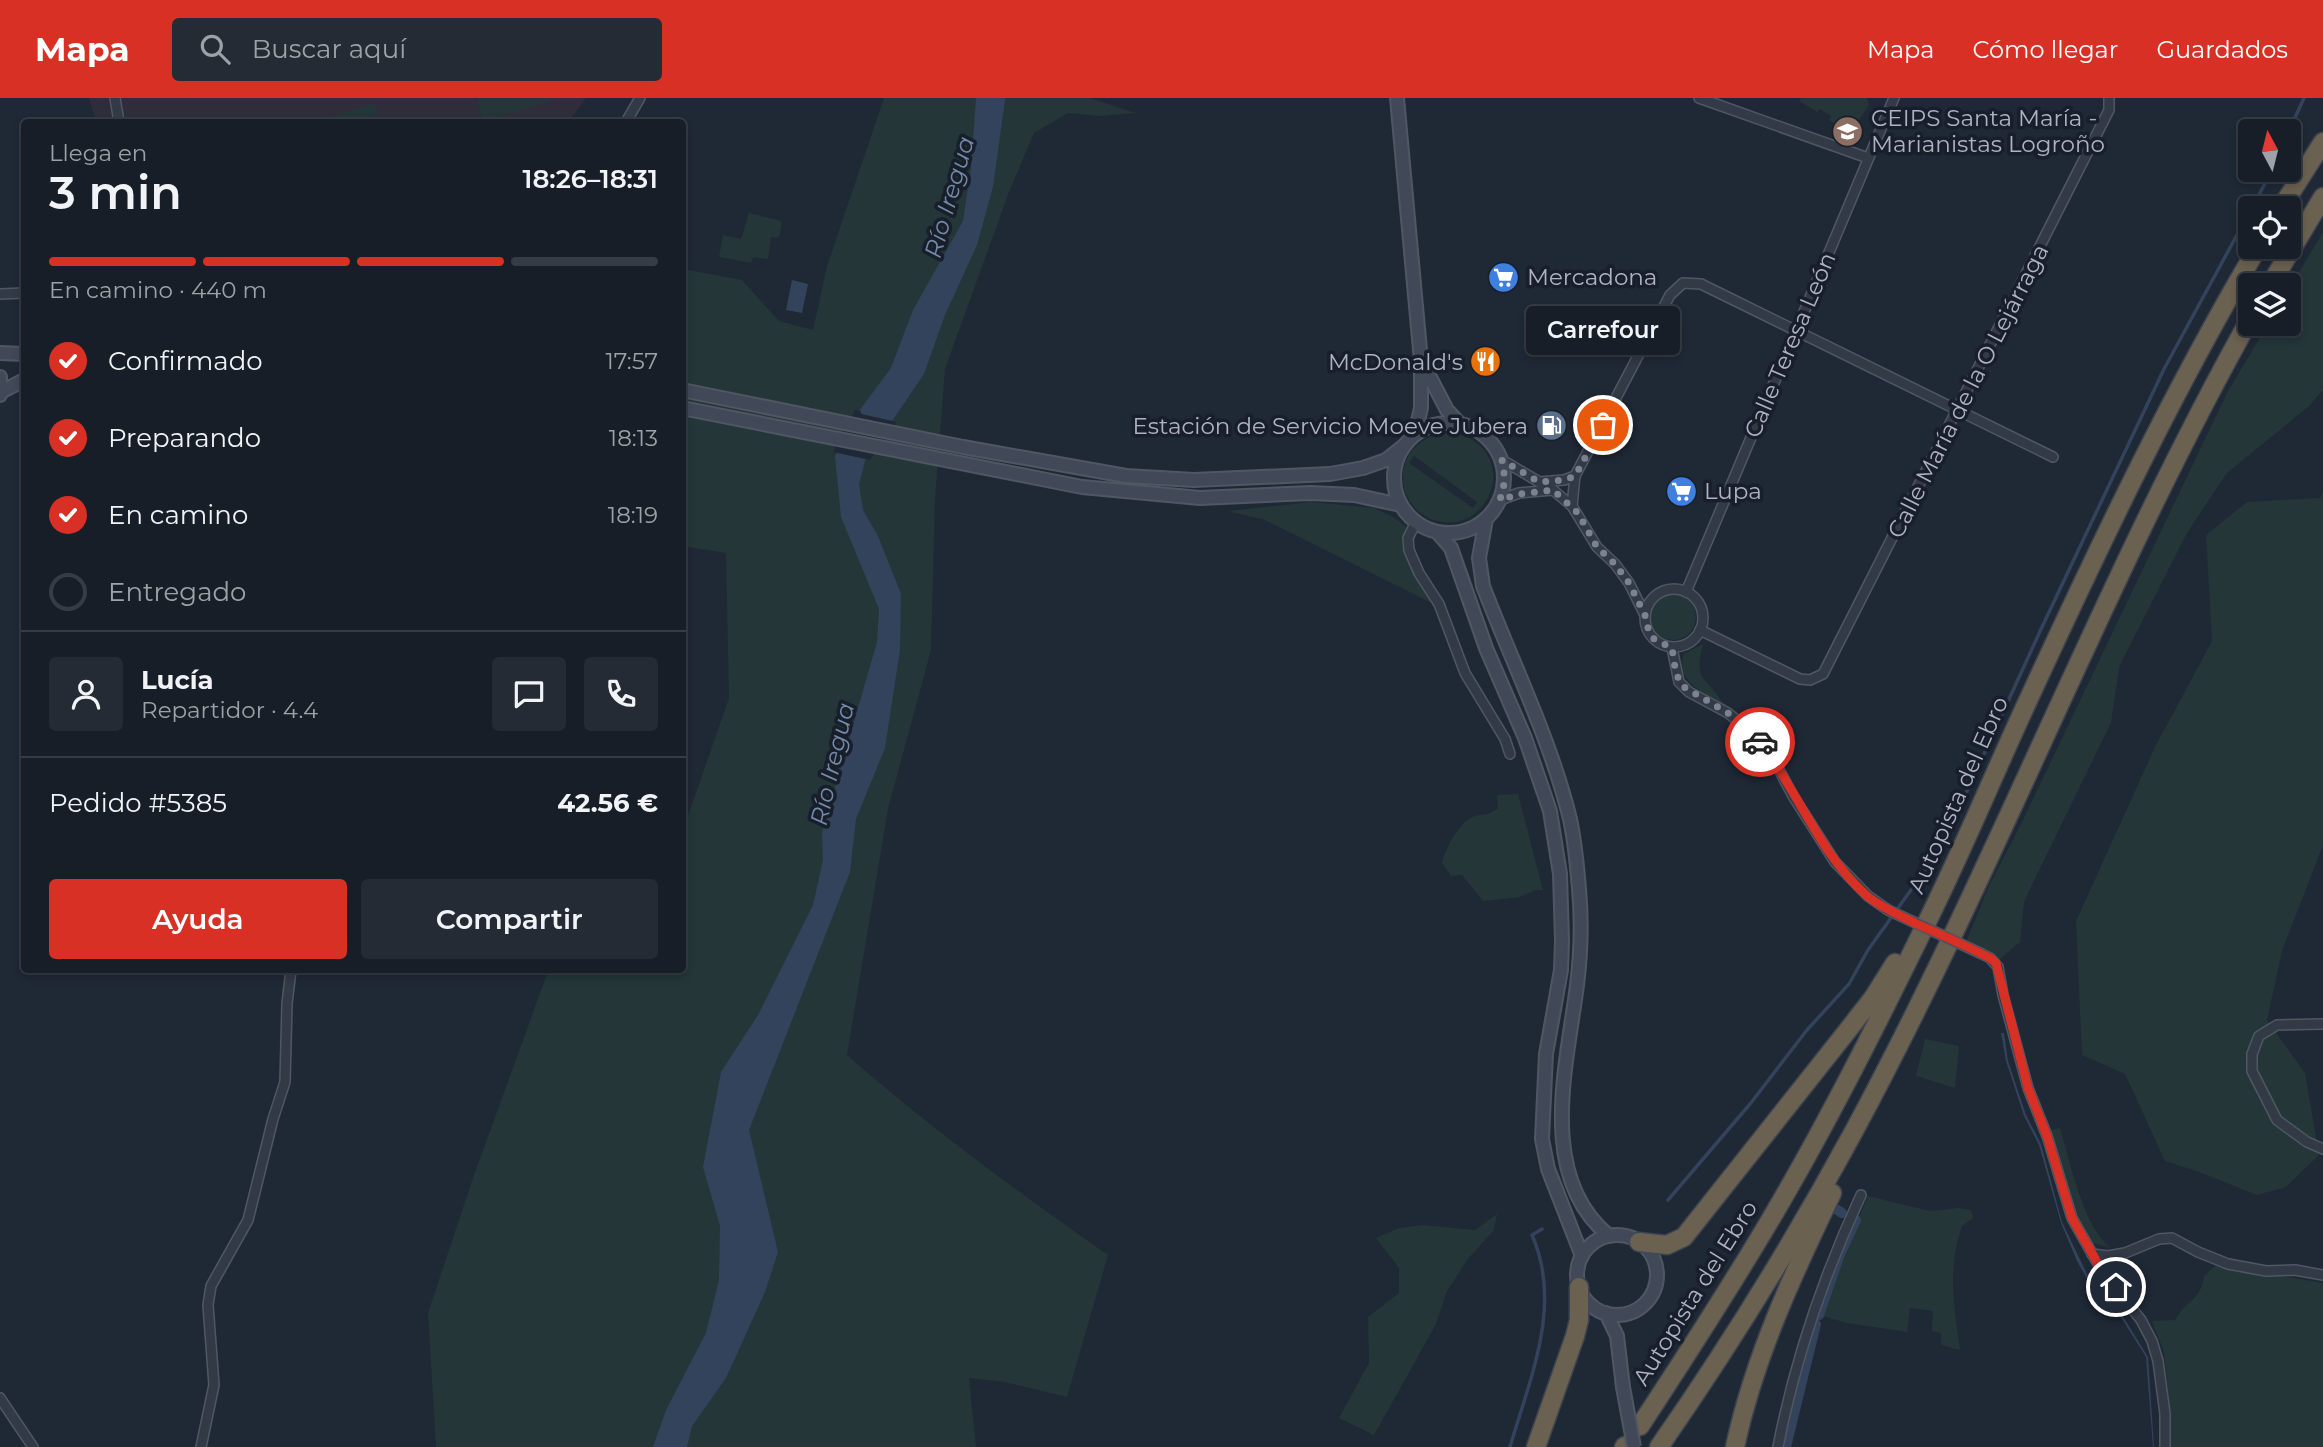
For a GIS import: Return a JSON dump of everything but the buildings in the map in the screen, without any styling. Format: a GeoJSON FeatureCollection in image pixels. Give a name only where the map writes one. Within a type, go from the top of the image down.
{"type":"FeatureCollection","features":[{"type":"Feature","properties":{"kind":"highway"},"geometry":{"type":"LineString","coordinates":[[2289,196],[2323,142]]}},
{"type":"Feature","properties":{"kind":"highway"},"geometry":{"type":"LineString","coordinates":[[2277,273],[2323,197]]}},
{"type":"Feature","properties":{"kind":"highway","name":"Autopista del Ebro"},"geometry":{"type":"LineString","coordinates":[[1640,1426],[1729,1288],[1825,1121],[1927,924],[2030,696],[2168,409],[2251,259]]}},
{"type":"Feature","properties":{"kind":"highway"},"geometry":{"type":"LineString","coordinates":[[1659,1447],[1754,1305],[1849,1141],[1936,968],[2154,503],[2241,336]]}},
{"type":"Feature","properties":{"kind":"highway"},"geometry":{"type":"LineString","coordinates":[[1639,1242],[1667,1245],[1684,1237],[1874,998],[1917,925],[2030,696]]}},
{"type":"Feature","properties":{"kind":"highway"},"geometry":{"type":"LineString","coordinates":[[1735,1447],[1754,1380],[1805,1246],[1904,1048],[2001,828]]}},
{"type":"Feature","properties":{"kind":"highway"},"geometry":{"type":"LineString","coordinates":[[1536,1447],[1575,1336],[1579,1320],[1579,1287]]}},
{"type":"Feature","properties":{"kind":"main road"},"geometry":{"type":"LineString","coordinates":[[1397,98],[1421,361],[1421,408],[1415,434]]}},
{"type":"Feature","properties":{"kind":"main road"},"geometry":{"type":"LineString","coordinates":[[0,353],[21,354]]}},
{"type":"Feature","properties":{"kind":"main road"},"geometry":{"type":"LineString","coordinates":[[1405,445],[1395,468],[1396,494],[1401,505],[1416,522],[1437,532],[1457,533],[1486,519],[1500,500],[1505,480],[1502,460],[1497,450],[1483,434],[1459,423],[1447,410],[1421,361]]}},
{"type":"Feature","properties":{"kind":"main road"},"geometry":{"type":"LineString","coordinates":[[0,377],[0,393],[21,382]]}},
{"type":"Feature","properties":{"kind":"main road"},"geometry":{"type":"LineString","coordinates":[[686,391],[1090,471],[1194,480],[1331,474],[1363,468],[1386,460],[1415,434],[1440,423],[1459,423]]}},
{"type":"Feature","properties":{"kind":"main road"},"geometry":{"type":"LineString","coordinates":[[686,409],[960,464],[1125,493],[1200,498],[1311,493],[1354,495],[1401,505]]}},
{"type":"Feature","properties":{"kind":"main road"},"geometry":{"type":"LineString","coordinates":[[1486,519],[1479,558],[1483,586],[1548,749],[1569,818],[1579,891],[1581,932],[1563,1087],[1562,1135],[1565,1157],[1581,1204],[1591,1220],[1609,1236]]}},
{"type":"Feature","properties":{"kind":"main road"},"geometry":{"type":"LineString","coordinates":[[1437,532],[1451,548],[1486,648],[1525,738],[1550,811],[1560,874],[1562,941],[1559,982],[1546,1054],[1542,1139],[1548,1169],[1582,1256]]}},
{"type":"Feature","properties":{"kind":"main road"},"geometry":{"type":"LineString","coordinates":[[1609,1236],[1625,1236],[1639,1242],[1654,1260],[1656,1283],[1644,1304],[1625,1313],[1606,1313],[1592,1306],[1579,1287],[1577,1273],[1582,1256],[1595,1242],[1609,1236]]}},
{"type":"Feature","properties":{"kind":"main road"},"geometry":{"type":"LineString","coordinates":[[1606,1313],[1617,1336],[1628,1447]]}},
{"type":"Feature","properties":{"kind":"main road"},"geometry":{"type":"LineString","coordinates":[[1617,1336],[1625,1313]]}},
{"type":"Feature","properties":{"kind":"street"},"geometry":{"type":"LineString","coordinates":[[115,98],[118,119]]}},
{"type":"Feature","properties":{"kind":"street"},"geometry":{"type":"LineString","coordinates":[[628,119],[640,98]]}},
{"type":"Feature","properties":{"kind":"street"},"geometry":{"type":"LineString","coordinates":[[1699,98],[1868,158]]}},
{"type":"Feature","properties":{"kind":"street","name":"Calle Teresa León"},"geometry":{"type":"LineString","coordinates":[[1686,592],[1894,98]]}},
{"type":"Feature","properties":{"kind":"street","name":"Calle María de la O Lejárraga"},"geometry":{"type":"LineString","coordinates":[[1700,630],[1800,679],[1816,678],[1829,666],[2109,110],[2109,98]]}},
{"type":"Feature","properties":{"kind":"street"},"geometry":{"type":"LineString","coordinates":[[1572,506],[1575,476],[1670,295],[1684,284],[1701,284],[2053,457]]}},
{"type":"Feature","properties":{"kind":"street"},"geometry":{"type":"LineString","coordinates":[[0,294],[21,293]]}},
{"type":"Feature","properties":{"kind":"street"},"geometry":{"type":"LineString","coordinates":[[1502,460],[1553,490],[1572,506],[1597,547],[1615,564],[1636,596],[1654,639],[1672,648],[1692,641],[1703,622],[1699,604],[1686,592],[1668,590],[1657,596],[1648,606],[1645,615]]}},
{"type":"Feature","properties":{"kind":"street"},"geometry":{"type":"LineString","coordinates":[[1539,482],[1564,480],[1575,476]]}},
{"type":"Feature","properties":{"kind":"street"},"geometry":{"type":"LineString","coordinates":[[1500,500],[1520,494],[1553,490]]}},
{"type":"Feature","properties":{"kind":"street"},"geometry":{"type":"LineString","coordinates":[[1416,522],[1408,538],[1409,550],[1438,604],[1465,673],[1505,739],[1510,754]]}},
{"type":"Feature","properties":{"kind":"street"},"geometry":{"type":"LineString","coordinates":[[1636,596],[1657,596]]}},
{"type":"Feature","properties":{"kind":"street"},"geometry":{"type":"LineString","coordinates":[[1672,648],[1679,682],[1689,692],[1728,713],[1757,737],[1776,762],[1793,796],[1835,862],[1868,896],[1888,910],[1990,958],[1998,967],[2028,1088],[2047,1136],[2072,1218],[2102,1271],[2141,1320],[2152,1341],[2158,1361],[2165,1447]]}},
{"type":"Feature","properties":{"kind":"street"},"geometry":{"type":"LineString","coordinates":[[201,1447],[214,1385],[208,1305],[211,1286],[248,1220],[285,1082],[291,973]]}},
{"type":"Feature","properties":{"kind":"street"},"geometry":{"type":"LineString","coordinates":[[2323,1024],[2277,1025],[2259,1036],[2252,1054],[2252,1072],[2277,1120],[2307,1142],[2323,1149]]}},
{"type":"Feature","properties":{"kind":"street"},"geometry":{"type":"LineString","coordinates":[[1778,1447],[1803,1340],[1825,1276],[1861,1195]]}},
{"type":"Feature","properties":{"kind":"street"},"geometry":{"type":"LineString","coordinates":[[2092,1254],[2108,1256],[2125,1253],[2159,1239],[2172,1238],[2228,1264],[2266,1271],[2295,1270],[2323,1275]]}},
{"type":"Feature","properties":{"kind":"street"},"geometry":{"type":"LineString","coordinates":[[0,1398],[33,1447]]}},
{"type":"Feature","properties":{"kind":"shaded area"},"geometry":{"type":"Polygon","coordinates":[[[89,98],[586,98],[570,119],[95,119],[89,98]]]}},
{"type":"Feature","properties":{"kind":"shaded area"},"geometry":{"type":"Polygon","coordinates":[[[476,98],[552,98],[549,102],[482,119],[476,98]]]}},
{"type":"Feature","properties":{"kind":"shaded area"},"geometry":{"type":"Polygon","coordinates":[[[884,98],[1090,98],[1135,113],[1100,116],[1068,113],[1034,133],[1009,192],[945,369],[935,499],[931,650],[888,809],[847,1055],[974,1158],[1108,1255],[1067,1397],[1005,1382],[969,1378],[976,1447],[436,1447],[428,1313],[473,1178],[547,973],[686,973],[686,821],[729,698],[726,553],[686,546],[686,270],[742,280],[779,321],[813,330],[827,266],[884,98]]]}},
{"type":"Feature","properties":{"kind":"shaded area"},"geometry":{"type":"Polygon","coordinates":[[[1801,98],[1867,98],[1869,105],[1852,130],[1850,128],[1847,132],[1829,120],[1831,116],[1820,109],[1817,112],[1799,101],[1801,98]]]}},
{"type":"Feature","properties":{"kind":"shaded area"},"geometry":{"type":"Polygon","coordinates":[[[375,103],[379,114],[360,119],[323,119],[375,103]]]}},
{"type":"Feature","properties":{"kind":"shaded area"},"geometry":{"type":"Polygon","coordinates":[[[749,213],[782,221],[779,238],[771,237],[768,259],[753,257],[751,263],[719,257],[723,235],[741,239],[749,213]]]}},
{"type":"Feature","properties":{"kind":"shaded area"},"geometry":{"type":"Polygon","coordinates":[[[2323,232],[2323,390],[2309,406],[2226,474],[2187,533],[2119,667],[2111,723],[2024,902],[2020,942],[1999,960],[1985,949],[1966,942],[1988,888],[2227,393],[2261,336],[2301,336],[2301,273],[2299,273],[2323,232]]]}},
{"type":"Feature","properties":{"kind":"shaded area"},"geometry":{"type":"Polygon","coordinates":[[[1454,432],[1477,443],[1489,458],[1493,476],[1490,494],[1480,509],[1465,519],[1446,522],[1425,516],[1414,507],[1405,491],[1403,475],[1405,464],[1415,447],[1432,436],[1454,432]],[[1414,456],[1409,463],[1473,508],[1477,502],[1414,456]]]}},
{"type":"Feature","properties":{"kind":"shaded area"},"geometry":{"type":"Polygon","coordinates":[[[2323,492],[2323,845],[2282,951],[2267,1020],[2305,1073],[2319,1155],[2286,1187],[2257,1195],[2165,1161],[2125,1074],[2082,1055],[2076,921],[2155,747],[2212,641],[2206,535],[2247,502],[2320,498],[2323,492]]]}},
{"type":"Feature","properties":{"kind":"shaded area"},"geometry":{"type":"Polygon","coordinates":[[[1311,502],[1374,508],[1393,517],[1416,534],[1411,552],[1434,604],[1265,520],[1228,511],[1311,502]]]}},
{"type":"Feature","properties":{"kind":"shaded area"},"geometry":{"type":"Polygon","coordinates":[[[1673,594],[1690,600],[1696,617],[1690,634],[1673,640],[1656,634],[1650,617],[1656,600],[1673,594]]]}},
{"type":"Feature","properties":{"kind":"shaded area"},"geometry":{"type":"Polygon","coordinates":[[[1703,644],[1701,673],[1723,704],[1693,685],[1683,671],[1684,654],[1703,644]]]}},
{"type":"Feature","properties":{"kind":"shaded area"},"geometry":{"type":"Polygon","coordinates":[[[1518,794],[1543,890],[1535,890],[1520,897],[1483,901],[1462,875],[1451,876],[1442,863],[1453,837],[1467,820],[1498,808],[1497,795],[1518,794]]]}},
{"type":"Feature","properties":{"kind":"shaded area"},"geometry":{"type":"Polygon","coordinates":[[[1925,1039],[1959,1046],[1955,1088],[1916,1076],[1925,1039]]]}},
{"type":"Feature","properties":{"kind":"shaded area"},"geometry":{"type":"Polygon","coordinates":[[[2060,1128],[2086,1211],[2102,1240],[2112,1248],[2093,1243],[2076,1212],[2050,1130],[2060,1128]]]}},
{"type":"Feature","properties":{"kind":"shaded area"},"geometry":{"type":"Polygon","coordinates":[[[1868,1196],[1930,1211],[1959,1208],[1971,1210],[1973,1218],[1962,1226],[1957,1242],[1953,1272],[1960,1350],[1941,1345],[1941,1333],[1932,1331],[1933,1311],[1910,1308],[1907,1332],[1847,1323],[1819,1315],[1868,1196]]]}},
{"type":"Feature","properties":{"kind":"shaded area"},"geometry":{"type":"Polygon","coordinates":[[[1497,1214],[1494,1230],[1467,1260],[1446,1293],[1436,1324],[1374,1435],[1339,1418],[1369,1363],[1368,1317],[1399,1293],[1399,1268],[1376,1238],[1399,1228],[1422,1225],[1475,1230],[1497,1214]]]}},
{"type":"Feature","properties":{"kind":"shaded area"},"geometry":{"type":"Polygon","coordinates":[[[2216,1265],[2323,1283],[2323,1447],[2170,1447],[2169,1397],[2164,1352],[2152,1321],[2175,1320],[2200,1291],[2204,1276],[2216,1265]]]}},
{"type":"Feature","properties":{"kind":"water"},"geometry":{"type":"Polygon","coordinates":[[[976,98],[1005,98],[993,187],[977,245],[945,315],[924,374],[865,461],[859,484],[863,510],[878,536],[901,594],[900,650],[885,748],[856,819],[850,872],[749,1130],[778,1252],[765,1292],[726,1378],[692,1426],[687,1447],[653,1447],[666,1410],[706,1333],[719,1280],[720,1226],[703,1167],[721,1072],[758,1015],[813,905],[823,860],[822,833],[877,642],[879,609],[841,517],[835,456],[859,411],[891,368],[913,310],[963,221],[971,168],[976,98]]]}},
{"type":"Feature","properties":{"kind":"water"},"geometry":{"type":"Polygon","coordinates":[[[792,280],[808,284],[802,313],[786,310],[792,280]]]}},
{"type":"Feature","properties":{"kind":"water"},"geometry":{"type":"Polygon","coordinates":[[[2001,1033],[2004,1033],[2008,1061],[2026,1115],[2041,1144],[2062,1222],[2088,1276],[2109,1294],[2148,1357],[2154,1447],[2146,1357],[2107,1295],[2086,1277],[2077,1261],[2061,1223],[2039,1145],[2024,1116],[2006,1061],[2001,1033]]]}},
{"type":"Feature","properties":{"kind":"pier"},"geometry":{"type":"Polygon","coordinates":[[[855,410],[861,411],[861,414],[897,422],[870,460],[833,452],[855,410]]]}},
{"type":"Feature","properties":{"kind":"waterway"},"geometry":{"type":"LineString","coordinates":[[2294,119],[2304,98]]}},
{"type":"Feature","properties":{"kind":"waterway"},"geometry":{"type":"LineString","coordinates":[[2258,196],[2266,182]]}},
{"type":"Feature","properties":{"kind":"waterway"},"geometry":{"type":"LineString","coordinates":[[1668,1200],[1750,1104],[1807,1030],[1849,984],[1868,950],[1941,848],[2164,369],[2238,233]]}},
{"type":"Feature","properties":{"kind":"waterway"},"geometry":{"type":"LineString","coordinates":[[1836,1209],[1842,1213]]}},
{"type":"Feature","properties":{"kind":"waterway"},"geometry":{"type":"LineString","coordinates":[[1819,1315],[1840,1254],[1856,1220]]}},
{"type":"Feature","properties":{"kind":"waterway"},"geometry":{"type":"LineString","coordinates":[[1510,1447],[1534,1368],[1544,1315],[1541,1261],[1532,1235],[1542,1229]]}},
{"type":"Feature","properties":{"kind":"waterway"},"geometry":{"type":"LineString","coordinates":[[1786,1447],[1816,1324]]}},
{"type":"Feature","properties":{"kind":"way so far"},"geometry":{"type":"LineString","coordinates":[[1603,425],[1575,476],[1564,480],[1539,482],[1502,460],[1505,480],[1500,500],[1520,494],[1553,490],[1572,505],[1597,547],[1615,564],[1629,583],[1645,615],[1649,632],[1661,644],[1672,648],[1679,682],[1689,692],[1733,716],[1760,742]]}},
{"type":"Feature","properties":{"kind":"place","name":"CEIPS Santa María - Marianistas Logroño"},"geometry":{"type":"Point","coordinates":[1848,131]}},
{"type":"Feature","properties":{"kind":"place","name":"Mercadona"},"geometry":{"type":"Point","coordinates":[1504,277]}},
{"type":"Feature","properties":{"kind":"place","name":"McDonald's"},"geometry":{"type":"Point","coordinates":[1486,362]}},
{"type":"Feature","properties":{"kind":"place","name":"Carrefour"},"geometry":{"type":"Point","coordinates":[1603,425]}},
{"type":"Feature","properties":{"kind":"place","name":"Estación de Servicio Moeve Jubera"},"geometry":{"type":"Point","coordinates":[1551,426]}},
{"type":"Feature","properties":{"kind":"place","name":"Lupa"},"geometry":{"type":"Point","coordinates":[1681,491]}},
{"type":"Feature","properties":{"kind":"route"},"geometry":{"type":"LineString","coordinates":[[1760,742],[1776,762],[1793,796],[1835,862],[1868,896],[1888,910],[1996,963],[2028,1088],[2047,1136],[2072,1218],[2102,1271],[2116,1287]]}},
{"type":"Feature","properties":{"kind":"water label","name":"Río Iregua"},"geometry":{"type":"Point","coordinates":[949,197]}},
{"type":"Feature","properties":{"kind":"water label","name":"Río Iregua"},"geometry":{"type":"Point","coordinates":[832,764]}}]}
